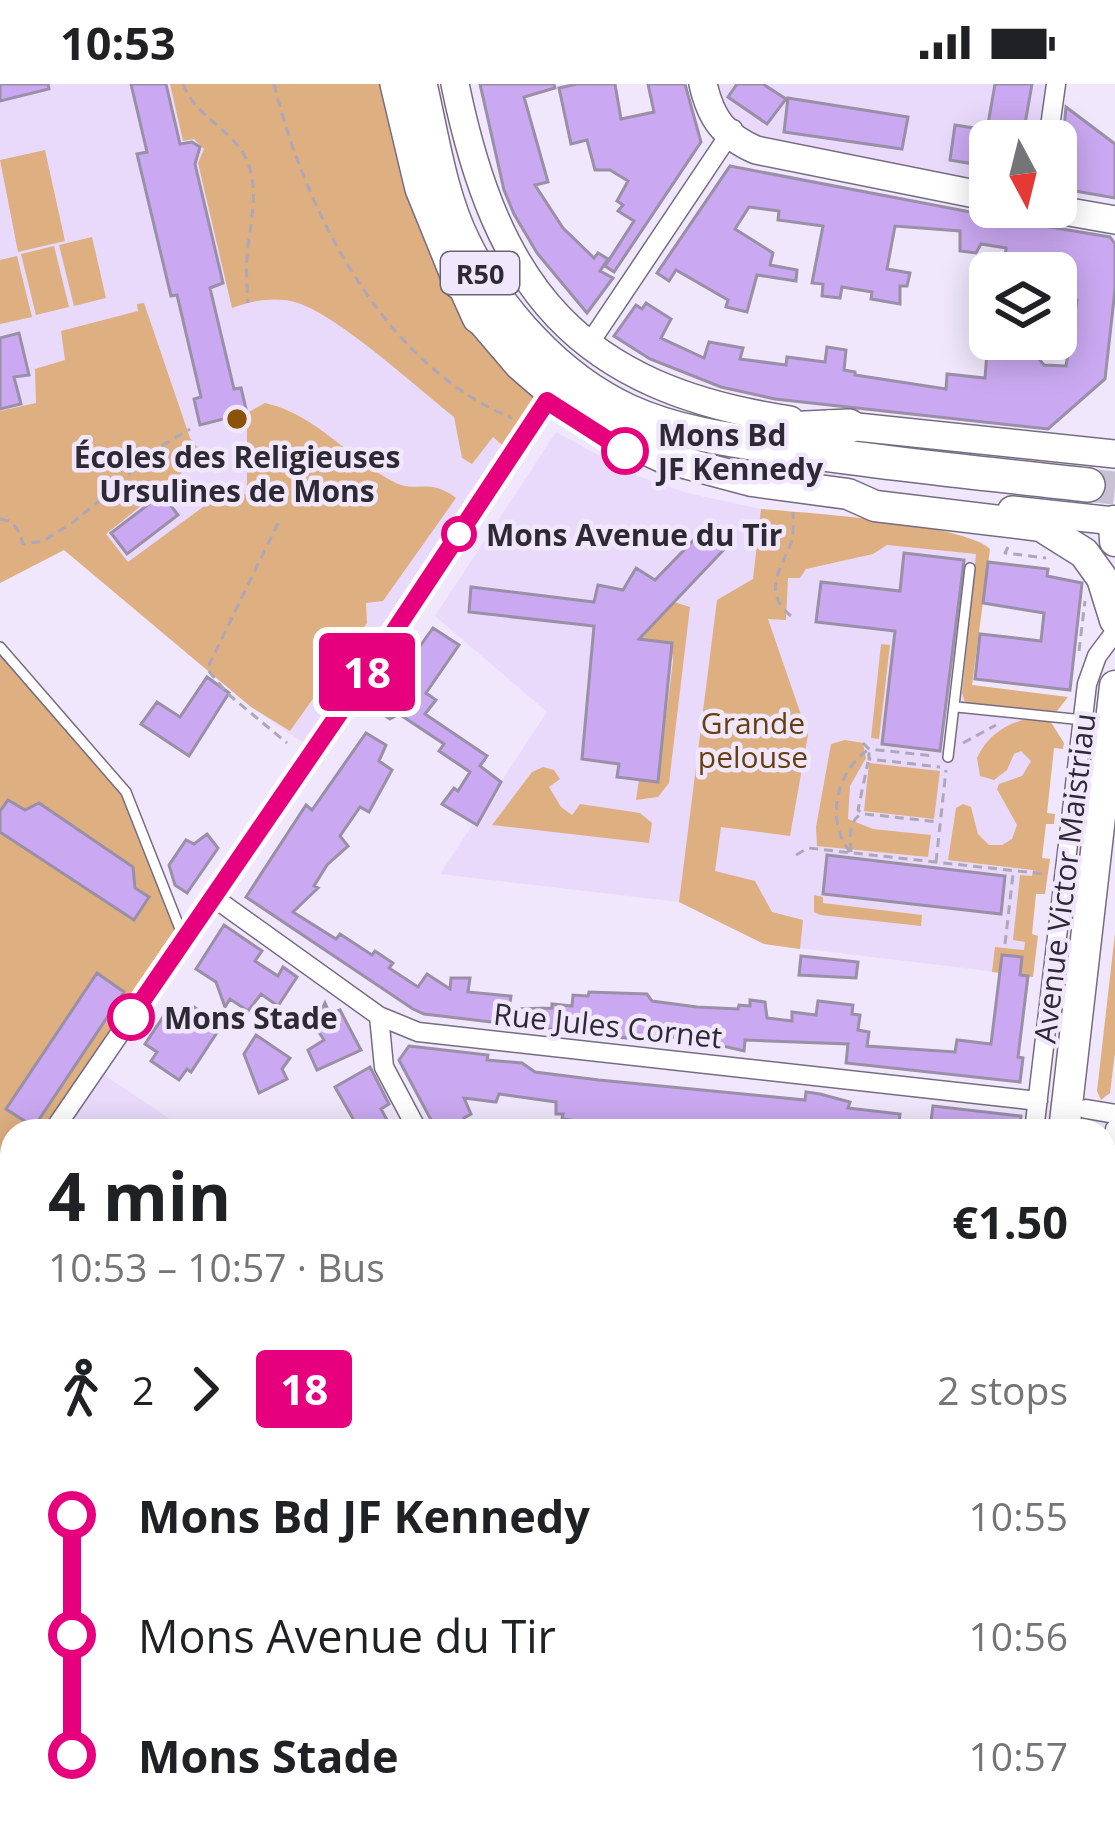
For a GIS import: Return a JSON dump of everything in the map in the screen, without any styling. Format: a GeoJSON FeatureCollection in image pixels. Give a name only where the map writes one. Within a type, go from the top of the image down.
{"type":"FeatureCollection","features":[{"type":"Feature","properties":{"kind":"highway","name":"R50"},"geometry":{"type":"LineString","coordinates":[[420,84],[461,238],[557,390],[712,437],[848,442],[1095,500]]}},
{"type":"Feature","properties":{"kind":"highway"},"geometry":{"type":"LineString","coordinates":[[436,154],[435,202],[441,235],[479,317]]}},
{"type":"Feature","properties":{"kind":"highway"},"geometry":{"type":"LineString","coordinates":[[598,431],[796,457],[848,442]]}},
{"type":"Feature","properties":{"kind":"main road"},"geometry":{"type":"LineString","coordinates":[[479,317],[520,365],[557,390],[598,431],[662,457],[704,470],[862,500],[1020,521],[1059,534],[1084,553],[1102,578],[1115,620]]}},
{"type":"Feature","properties":{"kind":"main road"},"geometry":{"type":"LineString","coordinates":[[1115,521],[1115,541]]}},
{"type":"Feature","properties":{"kind":"main road","name":"Avenue Victor Maistriau"},"geometry":{"type":"LineString","coordinates":[[1065,1119],[1101,685]]}},
{"type":"Feature","properties":{"kind":"main road","name":"Avenue Victor Maistriau"},"geometry":{"type":"LineString","coordinates":[[1095,1118],[1115,852]]}},
{"type":"Feature","properties":{"kind":"street"},"geometry":{"type":"LineString","coordinates":[[390,84],[418,189],[448,268],[479,317]]}},
{"type":"Feature","properties":{"kind":"street"},"geometry":{"type":"LineString","coordinates":[[455,84],[470,155],[493,219],[538,293],[611,361],[670,392],[848,442],[1045,446],[1115,454]]}},
{"type":"Feature","properties":{"kind":"street"},"geometry":{"type":"LineString","coordinates":[[703,84],[708,107],[731,132],[757,150],[969,193]]}},
{"type":"Feature","properties":{"kind":"street"},"geometry":{"type":"LineString","coordinates":[[1051,120],[1056,84]]}},
{"type":"Feature","properties":{"kind":"street"},"geometry":{"type":"LineString","coordinates":[[589,344],[731,132]]}},
{"type":"Feature","properties":{"kind":"street"},"geometry":{"type":"LineString","coordinates":[[1077,213],[1115,220]]}},
{"type":"Feature","properties":{"kind":"street"},"geometry":{"type":"LineString","coordinates":[[60,1119],[557,390]]}},
{"type":"Feature","properties":{"kind":"street"},"geometry":{"type":"LineString","coordinates":[[862,500],[1095,500],[1115,521]]}},
{"type":"Feature","properties":{"kind":"street","name":"Avenue Victor Maistriau"},"geometry":{"type":"LineString","coordinates":[[1036,1119],[1083,720],[1101,685],[1097,656],[1115,632]]}},
{"type":"Feature","properties":{"kind":"street","name":"Rue Jules Cornet"},"geometry":{"type":"LineString","coordinates":[[214,897],[379,1016],[418,1033],[1038,1101]]}},
{"type":"Feature","properties":{"kind":"street"},"geometry":{"type":"LineString","coordinates":[[379,1016],[384,1067],[412,1119]]}},
{"type":"Feature","properties":{"kind":"lane"},"geometry":{"type":"LineString","coordinates":[[390,84],[417,210],[451,291],[498,354],[557,390]]}},
{"type":"Feature","properties":{"kind":"lane"},"geometry":{"type":"LineString","coordinates":[[598,431],[658,466],[699,480],[809,499],[862,500]]}},
{"type":"Feature","properties":{"kind":"lane"},"geometry":{"type":"LineString","coordinates":[[809,499],[862,500]]}},
{"type":"Feature","properties":{"kind":"lane"},"geometry":{"type":"LineString","coordinates":[[947,762],[970,568]]}},
{"type":"Feature","properties":{"kind":"lane"},"geometry":{"type":"LineString","coordinates":[[0,647],[126,792],[184,939]]}},
{"type":"Feature","properties":{"kind":"lane"},"geometry":{"type":"LineString","coordinates":[[957,707],[1083,720]]}},
{"type":"Feature","properties":{"kind":"path"},"geometry":{"type":"LineString","coordinates":[[183,84],[201,114],[238,146],[251,172],[254,206],[247,251],[248,303]]}},
{"type":"Feature","properties":{"kind":"path"},"geometry":{"type":"LineString","coordinates":[[274,84],[304,180],[339,250],[367,292],[445,377],[484,406],[521,422],[526,433]]}},
{"type":"Feature","properties":{"kind":"path"},"geometry":{"type":"LineString","coordinates":[[0,519],[19,529],[23,544],[43,541],[120,484],[148,454],[190,429]]}},
{"type":"Feature","properties":{"kind":"path"},"geometry":{"type":"LineString","coordinates":[[791,616],[775,597],[774,583],[792,540],[793,512]]}},
{"type":"Feature","properties":{"kind":"path"},"geometry":{"type":"LineString","coordinates":[[278,523],[207,669],[228,694],[287,743]]}},
{"type":"Feature","properties":{"kind":"path"},"geometry":{"type":"LineString","coordinates":[[1039,551],[1006,546],[1005,553],[1046,558]]}},
{"type":"Feature","properties":{"kind":"path"},"geometry":{"type":"LineString","coordinates":[[1085,601],[1075,683],[1101,685]]}},
{"type":"Feature","properties":{"kind":"path"},"geometry":{"type":"LineString","coordinates":[[932,864],[947,762],[965,741],[975,740],[1018,713]]}},
{"type":"Feature","properties":{"kind":"path"},"geometry":{"type":"LineString","coordinates":[[862,743],[868,749],[947,762]]}},
{"type":"Feature","properties":{"kind":"path"},"geometry":{"type":"LineString","coordinates":[[862,813],[858,809],[868,749]]}},
{"type":"Feature","properties":{"kind":"path"},"geometry":{"type":"LineString","coordinates":[[851,854],[838,838],[836,811],[847,770],[868,749]]}},
{"type":"Feature","properties":{"kind":"path"},"geometry":{"type":"LineString","coordinates":[[869,759],[947,762]]}},
{"type":"Feature","properties":{"kind":"path"},"geometry":{"type":"LineString","coordinates":[[851,854],[849,834],[855,817],[862,813],[941,823]]}},
{"type":"Feature","properties":{"kind":"path"},"geometry":{"type":"LineString","coordinates":[[796,855],[808,848],[1064,876]]}},
{"type":"Feature","properties":{"kind":"path"},"geometry":{"type":"LineString","coordinates":[[1005,944],[1013,871]]}},
{"type":"Feature","properties":{"kind":"path"},"geometry":{"type":"LineString","coordinates":[[1003,899],[1011,900]]}},
{"type":"Feature","properties":{"kind":"shaded area","name":"Écoles des Religieuses Ursulines de Mons"},"geometry":{"type":"Polygon","coordinates":[[[0,84],[264,84],[391,346],[512,454],[314,750],[251,707],[64,550],[0,583],[0,84]]]}},
{"type":"Feature","properties":{"kind":"shaded area"},"geometry":{"type":"Polygon","coordinates":[[[703,84],[1056,84],[1051,120],[969,120],[969,193],[756,150],[703,84]]]}},
{"type":"Feature","properties":{"kind":"shaded area"},"geometry":{"type":"Polygon","coordinates":[[[556,432],[635,475],[687,493],[761,509],[938,531],[983,542],[990,549],[972,685],[1050,695],[1022,975],[764,944],[679,902],[440,874],[547,712],[435,616],[556,432]]]}},
{"type":"Feature","properties":{"kind":"shaded area"},"geometry":{"type":"Polygon","coordinates":[[[95,1069],[170,1119],[61,1119],[95,1069]]]}},
{"type":"Feature","properties":{"kind":"green space"},"geometry":{"type":"Polygon","coordinates":[[[170,84],[386,84],[547,401],[512,454],[493,437],[472,464],[462,458],[454,417],[356,337],[315,311],[274,299],[232,308],[198,163],[204,149],[194,139],[183,141],[170,84]]]}},
{"type":"Feature","properties":{"kind":"green space"},"geometry":{"type":"Polygon","coordinates":[[[45,150],[65,241],[18,252],[0,160],[45,150]]]}},
{"type":"Feature","properties":{"kind":"green space"},"geometry":{"type":"Polygon","coordinates":[[[92,237],[106,298],[74,306],[59,245],[92,237]]]}},
{"type":"Feature","properties":{"kind":"green space"},"geometry":{"type":"Polygon","coordinates":[[[54,246],[69,307],[36,315],[21,254],[54,246]]]}},
{"type":"Feature","properties":{"kind":"green space"},"geometry":{"type":"Polygon","coordinates":[[[17,256],[32,317],[0,324],[0,260],[17,256]]]}},
{"type":"Feature","properties":{"kind":"green space"},"geometry":{"type":"Polygon","coordinates":[[[144,303],[190,438],[204,455],[106,534],[128,562],[233,485],[243,495],[247,493],[247,413],[265,403],[300,417],[394,482],[438,488],[456,498],[383,601],[366,603],[367,623],[290,731],[251,707],[64,550],[0,583],[0,411],[36,403],[35,369],[65,360],[61,331],[138,311],[137,304],[144,303]]]}},
{"type":"Feature","properties":{"kind":"green space","name":"Grande pelouse"},"geometry":{"type":"Polygon","coordinates":[[[761,509],[917,526],[949,532],[990,549],[972,685],[1068,697],[1057,711],[1048,712],[965,703],[962,693],[976,554],[887,545],[873,554],[806,569],[800,578],[788,578],[786,620],[768,619],[808,735],[790,836],[721,827],[715,871],[755,881],[772,912],[803,920],[800,949],[764,944],[679,902],[717,600],[753,579],[761,509]]]}},
{"type":"Feature","properties":{"kind":"green space"},"geometry":{"type":"Polygon","coordinates":[[[674,602],[690,607],[669,783],[658,797],[636,800],[639,780],[658,781],[673,661],[671,643],[639,639],[674,602]]]}},
{"type":"Feature","properties":{"kind":"green space"},"geometry":{"type":"Polygon","coordinates":[[[881,644],[890,645],[879,739],[871,738],[881,644]]]}},
{"type":"Feature","properties":{"kind":"green space"},"geometry":{"type":"Polygon","coordinates":[[[0,647],[126,792],[184,939],[61,1119],[0,1119],[0,647]]]}},
{"type":"Feature","properties":{"kind":"green space"},"geometry":{"type":"Polygon","coordinates":[[[1047,716],[1064,743],[1063,749],[1054,748],[1047,813],[1055,814],[1054,824],[1046,824],[1042,858],[1050,859],[1045,894],[1036,894],[1033,977],[992,972],[995,947],[1024,950],[1025,942],[1013,940],[1020,875],[1032,876],[1033,870],[948,860],[956,808],[971,807],[978,834],[989,845],[1012,839],[1017,825],[997,789],[1022,776],[1031,761],[1021,751],[1014,754],[1007,770],[994,780],[980,776],[977,758],[989,739],[1006,727],[1047,716]]]}},
{"type":"Feature","properties":{"kind":"green space"},"geometry":{"type":"Polygon","coordinates":[[[863,743],[866,758],[850,786],[848,819],[873,829],[931,835],[928,857],[817,846],[831,744],[863,743]]]}},
{"type":"Feature","properties":{"kind":"green space"},"geometry":{"type":"Polygon","coordinates":[[[869,763],[940,771],[934,819],[864,811],[869,763]]]}},
{"type":"Feature","properties":{"kind":"green space"},"geometry":{"type":"Polygon","coordinates":[[[543,767],[554,770],[560,779],[549,787],[572,815],[580,804],[640,813],[652,823],[649,843],[492,825],[532,772],[543,767]]]}},
{"type":"Feature","properties":{"kind":"green space"},"geometry":{"type":"Polygon","coordinates":[[[814,895],[823,897],[823,903],[922,915],[921,926],[820,915],[814,912],[814,895]]]}},
{"type":"Feature","properties":{"kind":"green space"},"geometry":{"type":"Polygon","coordinates":[[[1115,933],[1115,1053],[1110,1093],[1101,1100],[1097,1091],[1115,933]]]}},
{"type":"Feature","properties":{"kind":"building"},"geometry":{"type":"Polygon","coordinates":[[[0,84],[48,84],[49,89],[0,101],[0,84]]]}},
{"type":"Feature","properties":{"kind":"building"},"geometry":{"type":"Polygon","coordinates":[[[131,84],[166,84],[180,144],[192,142],[200,147],[195,164],[223,283],[210,288],[234,389],[241,388],[247,413],[200,425],[194,399],[201,397],[137,154],[147,152],[131,84]]]}},
{"type":"Feature","properties":{"kind":"building"},"geometry":{"type":"Polygon","coordinates":[[[480,84],[554,84],[555,88],[524,97],[548,182],[535,185],[563,228],[594,258],[598,253],[608,259],[600,271],[613,278],[587,313],[537,253],[514,214],[504,190],[480,84]]]}},
{"type":"Feature","properties":{"kind":"building"},"geometry":{"type":"Polygon","coordinates":[[[615,84],[621,119],[654,112],[648,84],[685,84],[701,142],[614,272],[605,266],[634,221],[618,211],[623,205],[617,201],[628,181],[610,170],[595,170],[587,140],[571,144],[559,88],[615,84]]]}},
{"type":"Feature","properties":{"kind":"building"},"geometry":{"type":"Polygon","coordinates":[[[737,84],[763,84],[786,99],[767,124],[728,97],[737,84]]]}},
{"type":"Feature","properties":{"kind":"building"},"geometry":{"type":"Polygon","coordinates":[[[995,84],[1032,84],[1026,120],[989,120],[995,84]]]}},
{"type":"Feature","properties":{"kind":"building"},"geometry":{"type":"Polygon","coordinates":[[[788,98],[908,117],[902,149],[784,132],[788,98]]]}},
{"type":"Feature","properties":{"kind":"building"},"geometry":{"type":"Polygon","coordinates":[[[1066,107],[1115,144],[1115,198],[1077,191],[1077,120],[1065,120],[1066,107]]]}},
{"type":"Feature","properties":{"kind":"building"},"geometry":{"type":"Polygon","coordinates":[[[955,125],[969,127],[969,163],[950,160],[955,125]]]}},
{"type":"Feature","properties":{"kind":"building"},"geometry":{"type":"Polygon","coordinates":[[[730,166],[969,212],[969,228],[1056,228],[1110,237],[1115,244],[1115,290],[1105,379],[1048,429],[775,399],[721,387],[650,359],[614,336],[636,305],[642,309],[646,303],[671,319],[661,338],[704,358],[709,342],[743,348],[740,359],[786,365],[787,357],[825,362],[827,347],[846,350],[844,370],[855,375],[946,389],[947,374],[985,378],[986,360],[1040,360],[1044,365],[1066,366],[1067,360],[1077,360],[1077,252],[1006,252],[1006,248],[981,244],[977,252],[960,251],[960,231],[895,226],[887,269],[910,273],[907,286],[900,286],[900,304],[871,299],[872,292],[842,287],[840,298],[822,296],[823,284],[812,283],[823,226],[778,220],[779,211],[749,207],[735,229],[773,253],[770,265],[797,270],[796,281],[757,275],[747,312],[726,307],[728,300],[676,270],[669,281],[657,273],[730,166]]]}},
{"type":"Feature","properties":{"kind":"building"},"geometry":{"type":"Polygon","coordinates":[[[19,333],[29,375],[14,377],[21,404],[0,409],[0,338],[19,333]]]}},
{"type":"Feature","properties":{"kind":"building"},"geometry":{"type":"Polygon","coordinates":[[[162,494],[178,515],[127,554],[111,533],[162,494]]]}},
{"type":"Feature","properties":{"kind":"building"},"geometry":{"type":"Polygon","coordinates":[[[712,521],[732,541],[639,639],[672,643],[658,782],[617,777],[619,764],[582,759],[594,626],[469,612],[471,587],[594,602],[598,585],[623,590],[636,568],[655,580],[712,521]]]}},
{"type":"Feature","properties":{"kind":"building"},"geometry":{"type":"Polygon","coordinates":[[[904,553],[964,560],[940,751],[882,744],[895,631],[816,622],[821,582],[900,591],[904,553]]]}},
{"type":"Feature","properties":{"kind":"building"},"geometry":{"type":"Polygon","coordinates":[[[988,562],[1048,569],[1047,576],[1082,583],[1070,690],[975,679],[980,634],[1041,641],[1044,613],[983,603],[988,562]]]}},
{"type":"Feature","properties":{"kind":"building"},"geometry":{"type":"Polygon","coordinates":[[[433,628],[459,645],[426,693],[436,700],[425,714],[487,756],[480,766],[501,782],[477,825],[442,804],[470,772],[439,751],[444,744],[399,714],[390,719],[375,709],[433,628]]]}},
{"type":"Feature","properties":{"kind":"building"},"geometry":{"type":"Polygon","coordinates":[[[207,677],[229,693],[189,756],[141,724],[157,702],[180,717],[207,677]]]}},
{"type":"Feature","properties":{"kind":"building"},"geometry":{"type":"Polygon","coordinates":[[[366,733],[386,745],[379,761],[392,770],[369,812],[360,807],[340,836],[348,846],[327,865],[314,886],[318,888],[293,912],[336,939],[340,934],[372,955],[375,951],[393,963],[389,968],[418,987],[427,974],[450,989],[451,978],[470,978],[468,992],[511,996],[509,1009],[572,1006],[573,995],[588,996],[589,992],[647,994],[652,1001],[697,1007],[738,1009],[739,1005],[750,1006],[750,1000],[765,1002],[767,1018],[792,1021],[792,1012],[816,1015],[818,1001],[853,1005],[852,1014],[860,1015],[858,1030],[869,1032],[867,1046],[955,1052],[957,1040],[991,1044],[1002,955],[1022,957],[1020,975],[1028,976],[1018,1057],[1023,1058],[1020,1082],[846,1063],[848,1044],[745,1040],[744,1051],[697,1040],[627,1033],[626,1038],[413,1009],[246,897],[306,805],[312,810],[366,733]]]}},
{"type":"Feature","properties":{"kind":"building"},"geometry":{"type":"Polygon","coordinates":[[[8,800],[25,810],[39,803],[133,867],[135,888],[149,897],[134,920],[0,832],[0,811],[8,800]]]}},
{"type":"Feature","properties":{"kind":"building"},"geometry":{"type":"Polygon","coordinates":[[[207,834],[218,848],[187,893],[175,885],[169,865],[186,840],[194,844],[207,834]]]}},
{"type":"Feature","properties":{"kind":"building"},"geometry":{"type":"Polygon","coordinates":[[[827,855],[1005,876],[1001,914],[823,894],[827,855]]]}},
{"type":"Feature","properties":{"kind":"building"},"geometry":{"type":"Polygon","coordinates":[[[224,925],[262,951],[255,961],[278,976],[283,967],[297,977],[278,1006],[261,994],[248,1011],[230,999],[225,1007],[216,982],[196,969],[224,925]]]}},
{"type":"Feature","properties":{"kind":"building"},"geometry":{"type":"Polygon","coordinates":[[[801,956],[858,962],[856,978],[799,975],[801,956]]]}},
{"type":"Feature","properties":{"kind":"building"},"geometry":{"type":"Polygon","coordinates":[[[97,973],[124,992],[39,1119],[22,1119],[6,1109],[97,973]]]}},
{"type":"Feature","properties":{"kind":"building"},"geometry":{"type":"Polygon","coordinates":[[[325,1003],[330,1014],[340,1010],[361,1050],[317,1070],[308,1050],[324,1040],[314,1025],[325,1003]]]}},
{"type":"Feature","properties":{"kind":"building"},"geometry":{"type":"Polygon","coordinates":[[[191,1005],[218,1023],[214,1028],[218,1031],[191,1072],[187,1069],[179,1080],[151,1061],[157,1052],[145,1044],[167,1011],[181,1020],[191,1005]]]}},
{"type":"Feature","properties":{"kind":"building"},"geometry":{"type":"Polygon","coordinates":[[[256,1035],[290,1058],[282,1069],[287,1079],[259,1093],[244,1054],[256,1035]]]}},
{"type":"Feature","properties":{"kind":"building"},"geometry":{"type":"Polygon","coordinates":[[[409,1046],[488,1055],[487,1060],[522,1063],[535,1072],[599,1080],[805,1100],[806,1092],[850,1102],[848,1108],[900,1114],[899,1119],[562,1119],[563,1114],[556,1114],[556,1102],[499,1094],[496,1102],[464,1098],[471,1114],[464,1119],[431,1119],[399,1060],[409,1046]]]}},
{"type":"Feature","properties":{"kind":"building"},"geometry":{"type":"Polygon","coordinates":[[[370,1067],[389,1104],[381,1109],[386,1119],[353,1119],[335,1087],[370,1067]]]}},
{"type":"Feature","properties":{"kind":"building"},"geometry":{"type":"Polygon","coordinates":[[[933,1106],[1021,1116],[1021,1119],[931,1119],[933,1106]]]}},
{"type":"Feature","properties":{"kind":"tunnel"},"geometry":{"type":"LineString","coordinates":[[1088,485],[1115,488]]}},
{"type":"Feature","properties":{"kind":"bus line","name":"18"},"geometry":{"type":"LineString","coordinates":[[131,1017],[547,401],[625,451]]}},
{"type":"Feature","properties":{"kind":"place","name":"Écoles des Religieuses Ursulines de Mons"},"geometry":{"type":"Point","coordinates":[237,419]}},
{"type":"Feature","properties":{"kind":"place","name":"Mons Bd JF Kennedy"},"geometry":{"type":"Point","coordinates":[625,451]}},
{"type":"Feature","properties":{"kind":"place","name":"Mons Avenue du Tir"},"geometry":{"type":"Point","coordinates":[459,534]}},
{"type":"Feature","properties":{"kind":"place","name":"Mons Stade"},"geometry":{"type":"Point","coordinates":[131,1017]}}]}
